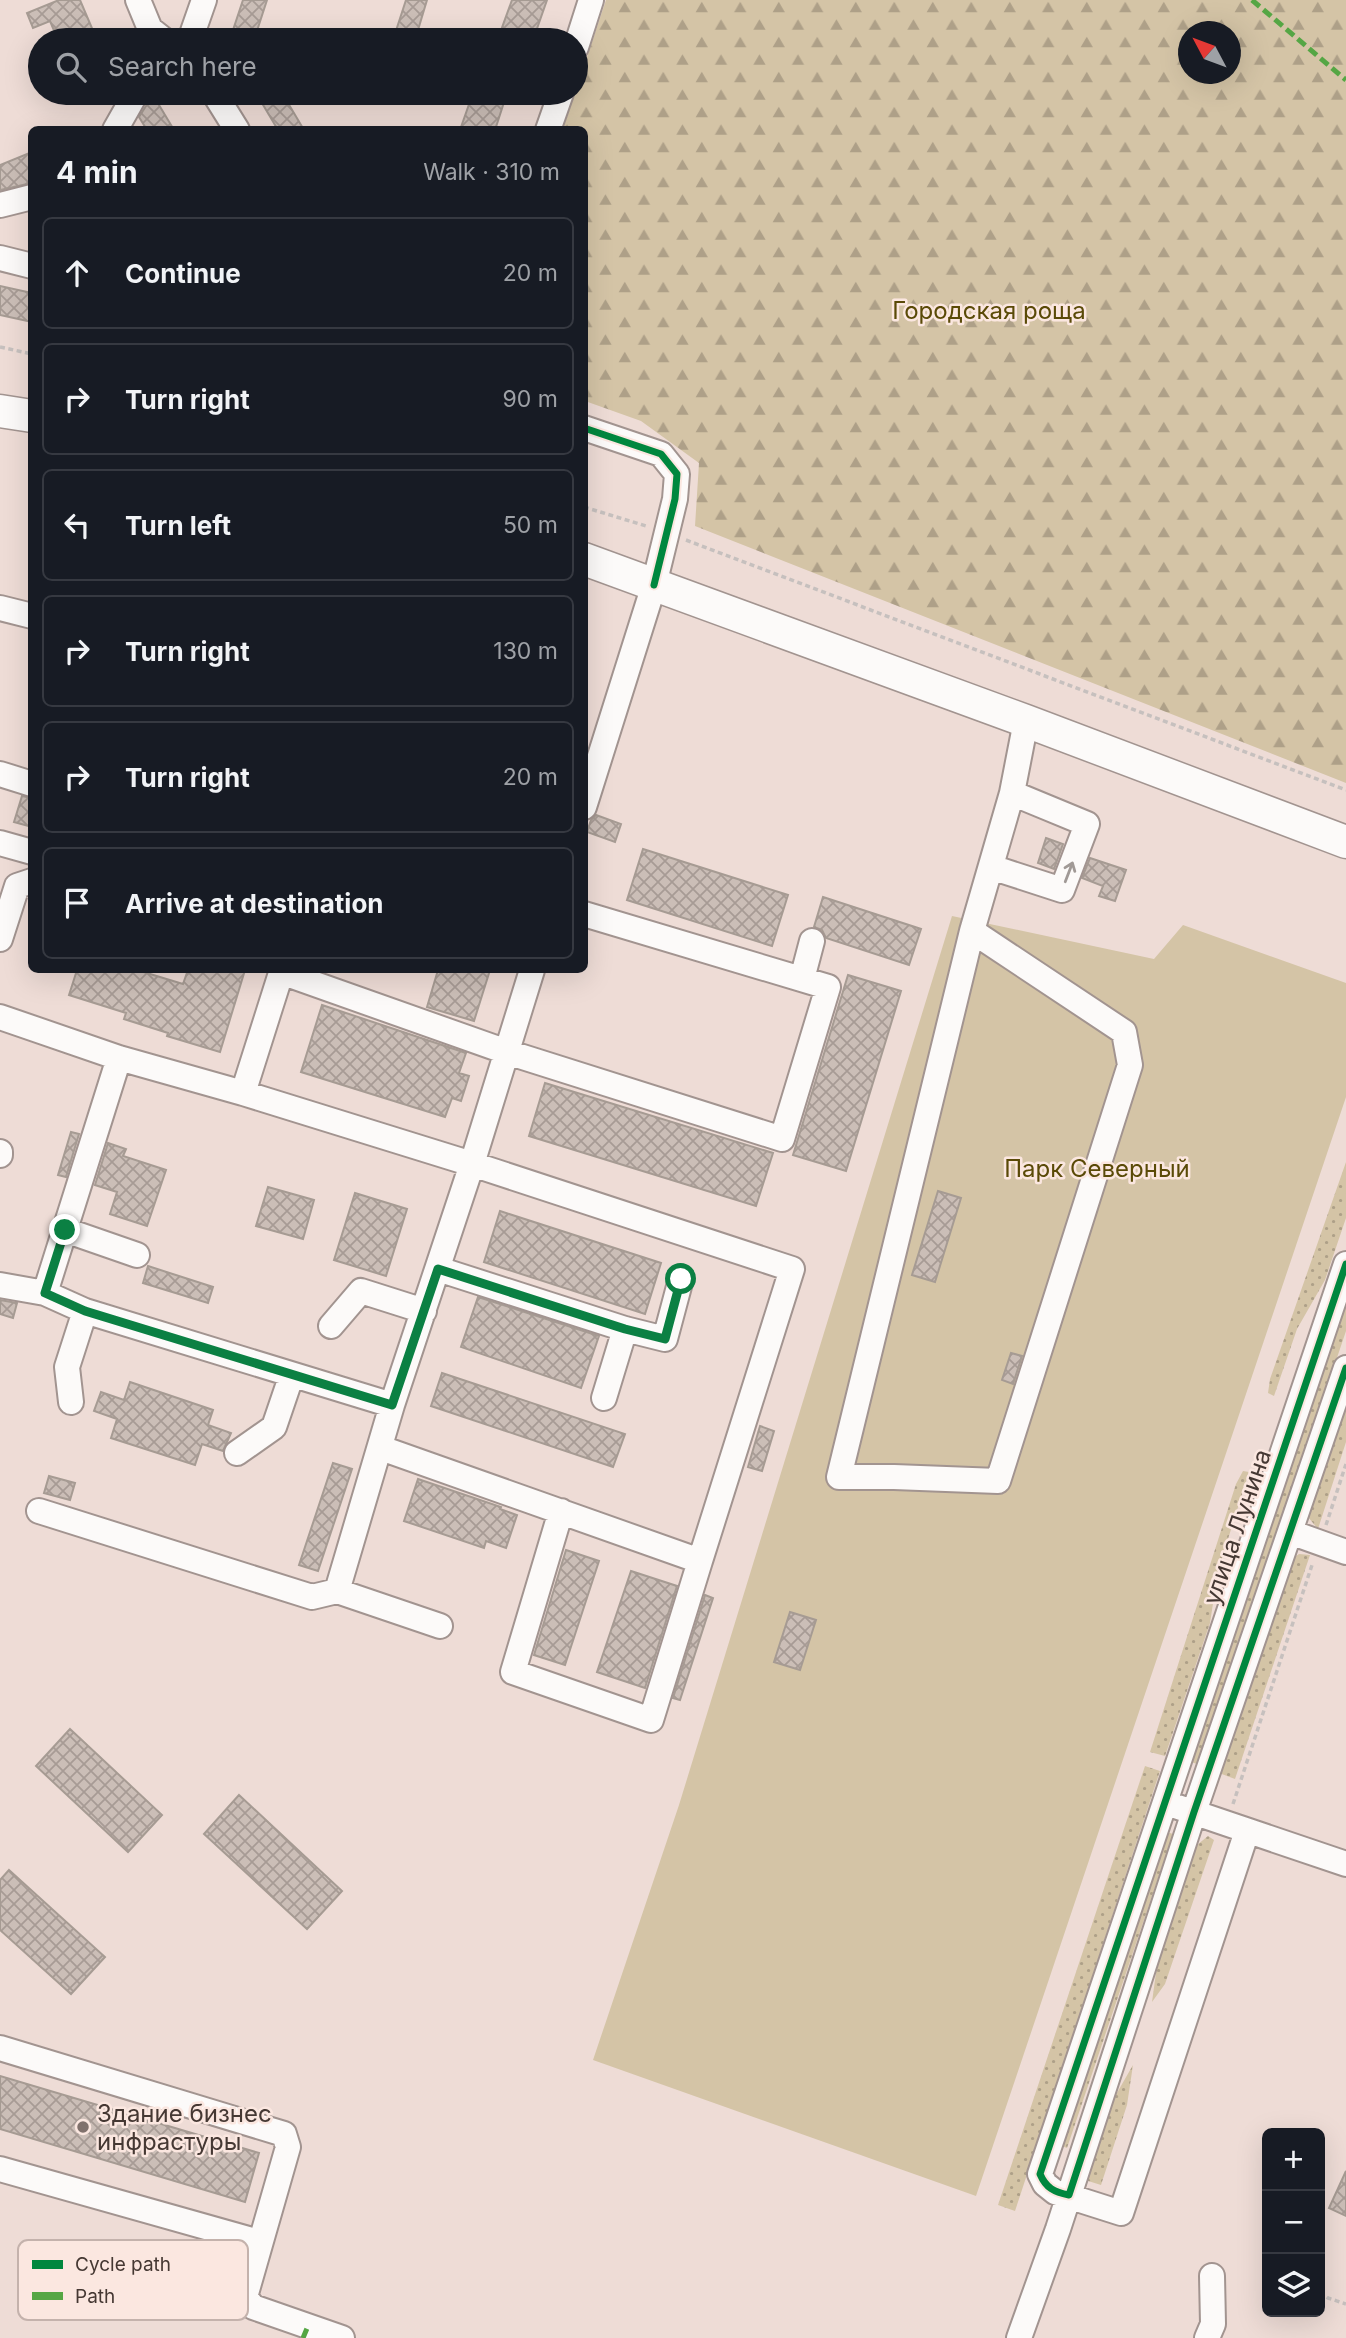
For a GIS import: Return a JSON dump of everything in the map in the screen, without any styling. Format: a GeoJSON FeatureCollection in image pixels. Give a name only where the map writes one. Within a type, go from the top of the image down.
{"type":"FeatureCollection","features":[{"type":"Feature","properties":{"kind":"main road"},"geometry":{"type":"LineString","coordinates":[[0,411],[28,415]]}},
{"type":"Feature","properties":{"kind":"main road"},"geometry":{"type":"LineString","coordinates":[[588,560],[1346,842]]}},
{"type":"Feature","properties":{"kind":"street"},"geometry":{"type":"LineString","coordinates":[[138,0],[150,28]]}},
{"type":"Feature","properties":{"kind":"street"},"geometry":{"type":"LineString","coordinates":[[194,28],[204,0]]}},
{"type":"Feature","properties":{"kind":"street"},"geometry":{"type":"LineString","coordinates":[[582,28],[592,0]]}},
{"type":"Feature","properties":{"kind":"street"},"geometry":{"type":"LineString","coordinates":[[117,126],[129,105]]}},
{"type":"Feature","properties":{"kind":"street"},"geometry":{"type":"LineString","coordinates":[[221,105],[234,126]]}},
{"type":"Feature","properties":{"kind":"street"},"geometry":{"type":"LineString","coordinates":[[549,126],[557,105]]}},
{"type":"Feature","properties":{"kind":"street"},"geometry":{"type":"LineString","coordinates":[[0,205],[28,198]]}},
{"type":"Feature","properties":{"kind":"street"},"geometry":{"type":"LineString","coordinates":[[0,258],[28,265]]}},
{"type":"Feature","properties":{"kind":"street"},"geometry":{"type":"LineString","coordinates":[[588,429],[661,454],[677,474],[676,499],[654,585],[588,789]]}},
{"type":"Feature","properties":{"kind":"street"},"geometry":{"type":"LineString","coordinates":[[0,608],[28,615]]}},
{"type":"Feature","properties":{"kind":"street"},"geometry":{"type":"LineString","coordinates":[[972,931],[1124,1032],[1130,1065],[998,1481],[839,1477],[972,931],[1012,793],[1026,721]]}},
{"type":"Feature","properties":{"kind":"street"},"geometry":{"type":"LineString","coordinates":[[0,774],[28,783]]}},
{"type":"Feature","properties":{"kind":"street"},"geometry":{"type":"LineString","coordinates":[[991,867],[1062,890],[1087,824],[1012,793]]}},
{"type":"Feature","properties":{"kind":"street"},"geometry":{"type":"LineString","coordinates":[[0,843],[28,851]]}},
{"type":"Feature","properties":{"kind":"street"},"geometry":{"type":"LineString","coordinates":[[0,873],[28,881]]}},
{"type":"Feature","properties":{"kind":"street"},"geometry":{"type":"LineString","coordinates":[[1,933],[17,886],[28,881]]}},
{"type":"Feature","properties":{"kind":"street"},"geometry":{"type":"LineString","coordinates":[[287,973],[507,1052],[782,1139],[828,987],[588,915]]}},
{"type":"Feature","properties":{"kind":"street"},"geometry":{"type":"LineString","coordinates":[[802,979],[812,941]]}},
{"type":"Feature","properties":{"kind":"street"},"geometry":{"type":"LineString","coordinates":[[243,1093],[280,973]]}},
{"type":"Feature","properties":{"kind":"street"},"geometry":{"type":"LineString","coordinates":[[337,1591],[392,1405],[472,1164],[531,973]]}},
{"type":"Feature","properties":{"kind":"street"},"geometry":{"type":"LineString","coordinates":[[0,1017],[119,1058],[243,1093],[472,1164],[792,1269],[651,1720],[513,1672],[561,1511]]}},
{"type":"Feature","properties":{"kind":"street"},"geometry":{"type":"LineString","coordinates":[[45,1293],[119,1058]]}},
{"type":"Feature","properties":{"kind":"street"},"geometry":{"type":"LineString","coordinates":[[65,1230],[137,1255]]}},
{"type":"Feature","properties":{"kind":"street","name":"улица Лунина"},"geometry":{"type":"LineString","coordinates":[[1247,1831],[1121,2213],[1055,2192],[1045,2185],[1040,2174],[1346,1264]]}},
{"type":"Feature","properties":{"kind":"street"},"geometry":{"type":"LineString","coordinates":[[438,1269],[625,1329],[665,1339],[681,1279]]}},
{"type":"Feature","properties":{"kind":"street"},"geometry":{"type":"LineString","coordinates":[[0,1284],[45,1293],[85,1311],[392,1405]]}},
{"type":"Feature","properties":{"kind":"street"},"geometry":{"type":"LineString","coordinates":[[331,1326],[361,1291],[424,1311]]}},
{"type":"Feature","properties":{"kind":"street"},"geometry":{"type":"LineString","coordinates":[[71,1402],[67,1367],[85,1311]]}},
{"type":"Feature","properties":{"kind":"street"},"geometry":{"type":"LineString","coordinates":[[604,1398],[625,1329]]}},
{"type":"Feature","properties":{"kind":"street"},"geometry":{"type":"LineString","coordinates":[[1019,2338],[1069,2195],[1194,1812],[1346,1368]]}},
{"type":"Feature","properties":{"kind":"street"},"geometry":{"type":"LineString","coordinates":[[237,1453],[274,1427],[290,1380]]}},
{"type":"Feature","properties":{"kind":"street"},"geometry":{"type":"LineString","coordinates":[[381,1448],[700,1561]]}},
{"type":"Feature","properties":{"kind":"street"},"geometry":{"type":"LineString","coordinates":[[39,1511],[312,1597],[337,1591],[440,1626]]}},
{"type":"Feature","properties":{"kind":"street"},"geometry":{"type":"LineString","coordinates":[[1290,1532],[1346,1552]]}},
{"type":"Feature","properties":{"kind":"street"},"geometry":{"type":"LineString","coordinates":[[1164,1802],[1346,1864]]}},
{"type":"Feature","properties":{"kind":"street"},"geometry":{"type":"LineString","coordinates":[[0,2048],[284,2134],[288,2147],[248,2285]]}},
{"type":"Feature","properties":{"kind":"street"},"geometry":{"type":"LineString","coordinates":[[0,2169],[259,2242]]}},
{"type":"Feature","properties":{"kind":"street"},"geometry":{"type":"LineString","coordinates":[[1207,2338],[1213,2324],[1212,2276]]}},
{"type":"Feature","properties":{"kind":"street"},"geometry":{"type":"LineString","coordinates":[[248,2301],[253,2307],[342,2338]]}},
{"type":"Feature","properties":{"kind":"path"},"geometry":{"type":"LineString","coordinates":[[0,347],[28,353]]}},
{"type":"Feature","properties":{"kind":"path"},"geometry":{"type":"LineString","coordinates":[[588,508],[668,533],[1346,790]]}},
{"type":"Feature","properties":{"kind":"path"},"geometry":{"type":"LineString","coordinates":[[1325,2296],[1346,2304]]}},
{"type":"Feature","properties":{"kind":"green space","name":"Городская роща"},"geometry":{"type":"Polygon","coordinates":[[[606,0],[1346,0],[1346,783],[695,526],[699,463],[641,421],[588,402],[588,126],[564,126],[571,105],[588,105],[588,54],[606,0]]]}},
{"type":"Feature","properties":{"kind":"green space","name":"Парк Северный"},"geometry":{"type":"Polygon","coordinates":[[[952,916],[1154,959],[1183,925],[1346,983],[1346,1097],[976,2196],[593,2060],[679,1805],[952,916]]]}},
{"type":"Feature","properties":{"kind":"green space"},"geometry":{"type":"Polygon","coordinates":[[[1346,1162],[1346,1218],[1325,1280],[1297,1329],[1274,1396],[1268,1393],[1270,1379],[1346,1162]]]}},
{"type":"Feature","properties":{"kind":"green space"},"geometry":{"type":"Polygon","coordinates":[[[1346,1302],[1346,1331],[1200,1765],[1191,1762],[1346,1302]]]}},
{"type":"Feature","properties":{"kind":"green space"},"geometry":{"type":"Polygon","coordinates":[[[1346,1392],[1346,1442],[1318,1529],[1308,1517],[1346,1392]]]}},
{"type":"Feature","properties":{"kind":"green space"},"geometry":{"type":"Polygon","coordinates":[[[1243,1471],[1249,1472],[1218,1571],[1210,1623],[1165,1756],[1150,1752],[1236,1484],[1243,1471]]]}},
{"type":"Feature","properties":{"kind":"green space"},"geometry":{"type":"Polygon","coordinates":[[[1299,1554],[1310,1555],[1235,1779],[1219,1773],[1293,1558],[1299,1554]]]}},
{"type":"Feature","properties":{"kind":"green space"},"geometry":{"type":"Polygon","coordinates":[[[1145,1766],[1160,1771],[1015,2211],[998,2205],[1145,1766]]]}},
{"type":"Feature","properties":{"kind":"green space"},"geometry":{"type":"Polygon","coordinates":[[[1164,1831],[1173,1834],[1067,2148],[1059,2145],[1164,1831]]]}},
{"type":"Feature","properties":{"kind":"green space"},"geometry":{"type":"Polygon","coordinates":[[[1208,1836],[1214,1840],[1165,1984],[1152,2002],[1158,1958],[1197,1845],[1208,1836]]]}},
{"type":"Feature","properties":{"kind":"green space"},"geometry":{"type":"Polygon","coordinates":[[[1133,2065],[1127,2105],[1101,2185],[1085,2180],[1110,2105],[1133,2065]]]}},
{"type":"Feature","properties":{"kind":"building"},"geometry":{"type":"Polygon","coordinates":[[[59,0],[80,0],[92,28],[53,28],[50,21],[33,28],[27,13],[59,0]]]}},
{"type":"Feature","properties":{"kind":"building"},"geometry":{"type":"Polygon","coordinates":[[[243,0],[267,0],[258,28],[234,28],[243,0]]]}},
{"type":"Feature","properties":{"kind":"building"},"geometry":{"type":"Polygon","coordinates":[[[406,0],[427,0],[419,28],[397,28],[406,0]]]}},
{"type":"Feature","properties":{"kind":"building"},"geometry":{"type":"Polygon","coordinates":[[[512,0],[547,0],[537,28],[502,28],[512,0]]]}},
{"type":"Feature","properties":{"kind":"building"},"geometry":{"type":"Polygon","coordinates":[[[159,105],[172,126],[145,126],[139,117],[146,106],[159,105]]]}},
{"type":"Feature","properties":{"kind":"building"},"geometry":{"type":"Polygon","coordinates":[[[263,105],[289,105],[302,126],[276,126],[263,105]]]}},
{"type":"Feature","properties":{"kind":"building"},"geometry":{"type":"Polygon","coordinates":[[[469,105],[503,105],[496,126],[461,126],[469,105]]]}},
{"type":"Feature","properties":{"kind":"building"},"geometry":{"type":"Polygon","coordinates":[[[28,154],[28,184],[0,190],[0,165],[28,154]]]}},
{"type":"Feature","properties":{"kind":"building"},"geometry":{"type":"Polygon","coordinates":[[[0,286],[28,292],[28,321],[0,315],[0,286]]]}},
{"type":"Feature","properties":{"kind":"building"},"geometry":{"type":"Polygon","coordinates":[[[22,796],[28,797],[28,826],[14,822],[22,796]]]}},
{"type":"Feature","properties":{"kind":"building"},"geometry":{"type":"Polygon","coordinates":[[[596,815],[621,824],[615,842],[588,832],[591,820],[596,815]]]}},
{"type":"Feature","properties":{"kind":"building"},"geometry":{"type":"Polygon","coordinates":[[[1046,838],[1063,844],[1054,869],[1038,863],[1046,838]]]}},
{"type":"Feature","properties":{"kind":"building"},"geometry":{"type":"Polygon","coordinates":[[[643,849],[788,895],[772,946],[627,900],[643,849]]]}},
{"type":"Feature","properties":{"kind":"building"},"geometry":{"type":"Polygon","coordinates":[[[1090,858],[1126,870],[1115,901],[1099,896],[1103,886],[1082,878],[1090,858]]]}},
{"type":"Feature","properties":{"kind":"building"},"geometry":{"type":"Polygon","coordinates":[[[823,897],[921,929],[909,965],[826,938],[822,930],[814,927],[823,897]]]}},
{"type":"Feature","properties":{"kind":"building"},"geometry":{"type":"Polygon","coordinates":[[[76,973],[147,973],[183,984],[187,973],[244,973],[220,1052],[167,1036],[168,1033],[124,1019],[126,1013],[69,995],[76,973]]]}},
{"type":"Feature","properties":{"kind":"building"},"geometry":{"type":"Polygon","coordinates":[[[437,973],[489,973],[474,1021],[427,1007],[437,973]]]}},
{"type":"Feature","properties":{"kind":"building"},"geometry":{"type":"Polygon","coordinates":[[[848,975],[901,991],[846,1171],[793,1155],[848,975]]]}},
{"type":"Feature","properties":{"kind":"building"},"geometry":{"type":"Polygon","coordinates":[[[322,1005],[466,1053],[459,1073],[469,1076],[461,1101],[452,1098],[445,1117],[301,1072],[322,1005]]]}},
{"type":"Feature","properties":{"kind":"building"},"geometry":{"type":"Polygon","coordinates":[[[545,1083],[773,1153],[756,1206],[529,1136],[545,1083]]]}},
{"type":"Feature","properties":{"kind":"building"},"geometry":{"type":"Polygon","coordinates":[[[71,1132],[79,1134],[66,1177],[58,1175],[71,1132]]]}},
{"type":"Feature","properties":{"kind":"building"},"geometry":{"type":"Polygon","coordinates":[[[108,1143],[126,1149],[123,1156],[166,1170],[147,1226],[110,1214],[117,1192],[95,1185],[108,1143]]]}},
{"type":"Feature","properties":{"kind":"building"},"geometry":{"type":"Polygon","coordinates":[[[268,1187],[314,1200],[303,1239],[256,1226],[268,1187]]]}},
{"type":"Feature","properties":{"kind":"building"},"geometry":{"type":"Polygon","coordinates":[[[938,1191],[961,1198],[935,1282],[912,1275],[938,1191]]]}},
{"type":"Feature","properties":{"kind":"building"},"geometry":{"type":"Polygon","coordinates":[[[355,1193],[407,1209],[386,1276],[334,1260],[355,1193]]]}},
{"type":"Feature","properties":{"kind":"building"},"geometry":{"type":"Polygon","coordinates":[[[500,1211],[661,1263],[645,1314],[484,1262],[500,1211]]]}},
{"type":"Feature","properties":{"kind":"building"},"geometry":{"type":"Polygon","coordinates":[[[148,1266],[213,1287],[208,1303],[143,1283],[148,1266]]]}},
{"type":"Feature","properties":{"kind":"building"},"geometry":{"type":"Polygon","coordinates":[[[478,1297],[599,1336],[581,1388],[461,1347],[478,1297]]]}},
{"type":"Feature","properties":{"kind":"building"},"geometry":{"type":"Polygon","coordinates":[[[0,1300],[17,1303],[13,1318],[0,1314],[0,1300]]]}},
{"type":"Feature","properties":{"kind":"building"},"geometry":{"type":"Polygon","coordinates":[[[1011,1353],[1022,1356],[1013,1384],[1002,1380],[1011,1353]]]}},
{"type":"Feature","properties":{"kind":"building"},"geometry":{"type":"Polygon","coordinates":[[[442,1373],[625,1434],[613,1467],[431,1406],[442,1373]]]}},
{"type":"Feature","properties":{"kind":"building"},"geometry":{"type":"Polygon","coordinates":[[[130,1382],[213,1410],[208,1425],[231,1433],[223,1451],[202,1444],[195,1465],[111,1438],[117,1419],[94,1411],[101,1392],[124,1400],[130,1382]]]}},
{"type":"Feature","properties":{"kind":"building"},"geometry":{"type":"Polygon","coordinates":[[[760,1426],[774,1431],[762,1471],[748,1467],[760,1426]]]}},
{"type":"Feature","properties":{"kind":"building"},"geometry":{"type":"Polygon","coordinates":[[[333,1463],[352,1469],[318,1571],[299,1565],[333,1463]]]}},
{"type":"Feature","properties":{"kind":"building"},"geometry":{"type":"Polygon","coordinates":[[[49,1476],[75,1483],[70,1500],[44,1493],[49,1476]]]}},
{"type":"Feature","properties":{"kind":"building"},"geometry":{"type":"Polygon","coordinates":[[[418,1479],[517,1515],[506,1548],[486,1541],[484,1548],[404,1521],[418,1479]]]}},
{"type":"Feature","properties":{"kind":"building"},"geometry":{"type":"Polygon","coordinates":[[[566,1550],[599,1561],[565,1665],[534,1655],[566,1550]]]}},
{"type":"Feature","properties":{"kind":"building"},"geometry":{"type":"Polygon","coordinates":[[[631,1571],[677,1586],[645,1688],[597,1672],[631,1571]]]}},
{"type":"Feature","properties":{"kind":"building"},"geometry":{"type":"Polygon","coordinates":[[[705,1595],[713,1598],[680,1700],[673,1698],[705,1595]]]}},
{"type":"Feature","properties":{"kind":"building"},"geometry":{"type":"Polygon","coordinates":[[[790,1612],[816,1620],[800,1670],[774,1662],[790,1612]]]}},
{"type":"Feature","properties":{"kind":"building"},"geometry":{"type":"Polygon","coordinates":[[[70,1729],[162,1815],[128,1852],[36,1766],[70,1729]]]}},
{"type":"Feature","properties":{"kind":"building"},"geometry":{"type":"Polygon","coordinates":[[[239,1795],[342,1891],[307,1929],[204,1834],[239,1795]]]}},
{"type":"Feature","properties":{"kind":"building"},"geometry":{"type":"Polygon","coordinates":[[[9,1870],[105,1957],[71,1994],[0,1930],[0,1880],[9,1870]]]}},
{"type":"Feature","properties":{"kind":"building"},"geometry":{"type":"Polygon","coordinates":[[[0,2076],[259,2153],[245,2202],[0,2129],[0,2076]]]}},
{"type":"Feature","properties":{"kind":"building"},"geometry":{"type":"Polygon","coordinates":[[[1346,2171],[1346,2216],[1329,2208],[1346,2171]]]}},
{"type":"Feature","properties":{"kind":"marked path"},"geometry":{"type":"LineString","coordinates":[[1252,0],[1346,80]]}},
{"type":"Feature","properties":{"kind":"marked path"},"geometry":{"type":"LineString","coordinates":[[303,2338],[308,2326]]}},
{"type":"Feature","properties":{"kind":"cycle path"},"geometry":{"type":"LineString","coordinates":[[588,429],[661,454],[677,474],[675,499],[654,585]]}},
{"type":"Feature","properties":{"kind":"cycle path"},"geometry":{"type":"LineString","coordinates":[[1346,1264],[1040,2174],[1051,2189],[1059,2192],[1069,2195],[1194,1812],[1346,1368]]}},
{"type":"Feature","properties":{"kind":"place","name":"Здание бизнес инфрастуры"},"geometry":{"type":"Point","coordinates":[83,2127]}},
{"type":"Feature","properties":{"kind":"route"},"geometry":{"type":"LineString","coordinates":[[65,1230],[45,1293],[85,1311],[392,1405],[438,1269],[625,1329],[665,1339],[681,1279]]}}]}
